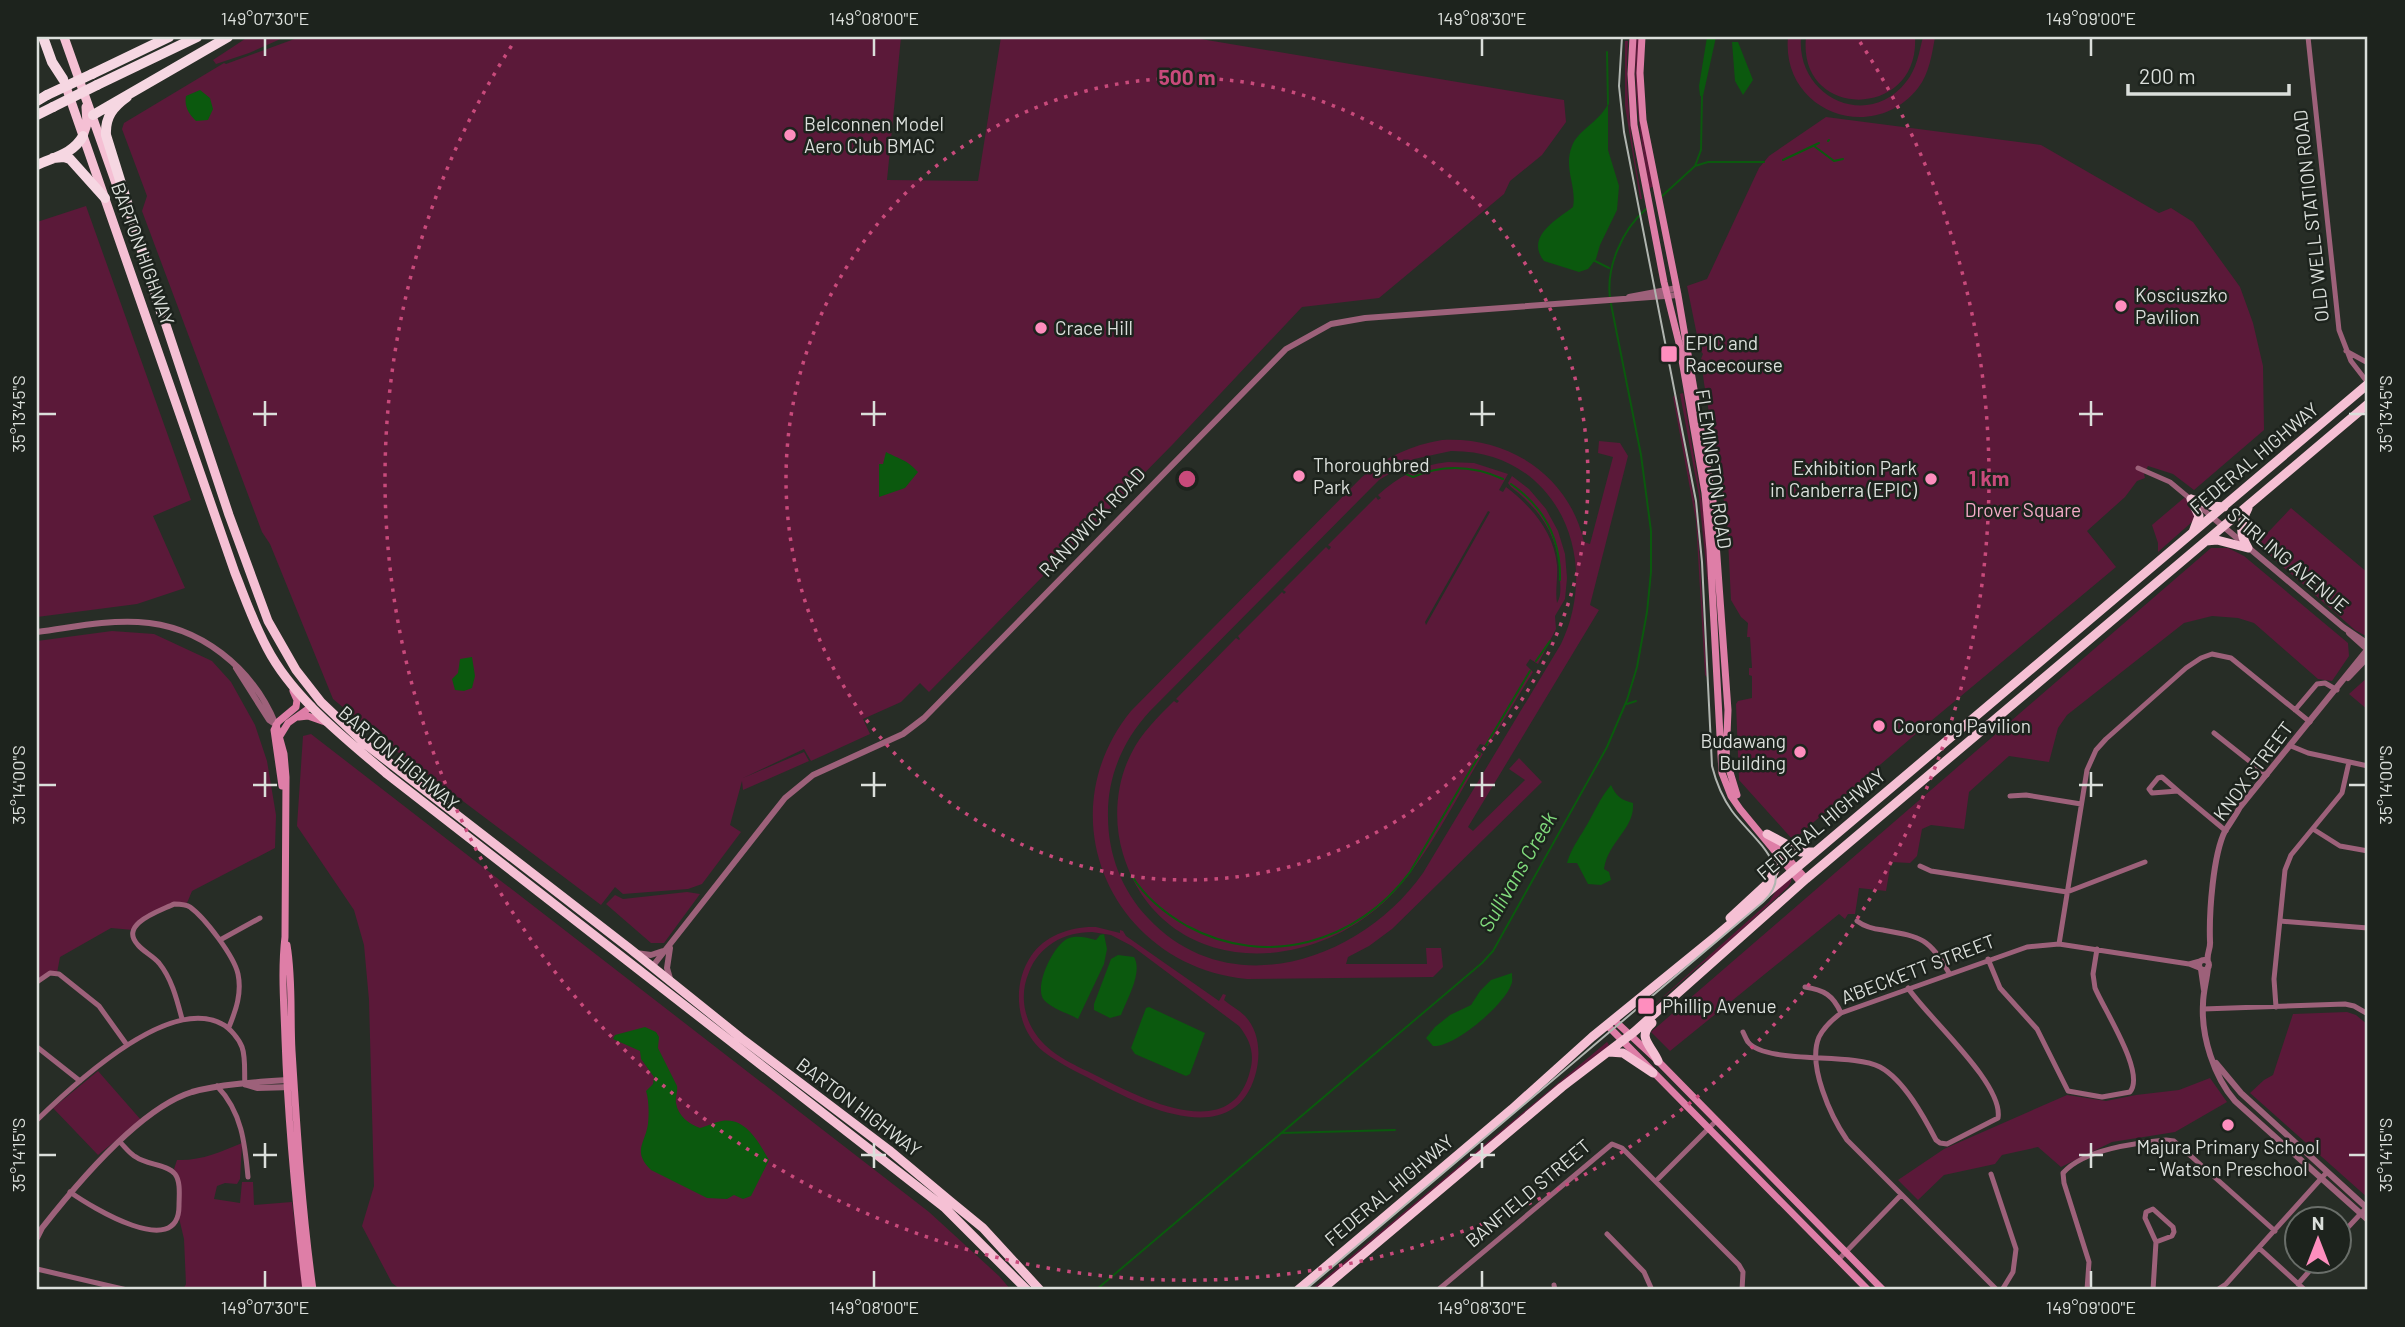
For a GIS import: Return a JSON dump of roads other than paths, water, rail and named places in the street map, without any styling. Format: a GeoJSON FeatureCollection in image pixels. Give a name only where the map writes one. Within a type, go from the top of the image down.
{"type":"FeatureCollection","features":[{"type":"Feature","properties":{"kind":"highway"},"geometry":{"type":"LineString","coordinates":[[45,37],[52,62],[63,79]]}},
{"type":"Feature","properties":{"kind":"highway","name":"BARTON HIGHWAY"},"geometry":{"type":"LineString","coordinates":[[64,37],[258,597],[278,642],[310,688],[364,743],[629,948],[650,972],[673,985],[950,1200],[983,1228],[1040,1290]]}},
{"type":"Feature","properties":{"kind":"highway"},"geometry":{"type":"LineString","coordinates":[[40,99],[169,37]]}},
{"type":"Feature","properties":{"kind":"highway"},"geometry":{"type":"LineString","coordinates":[[37,115],[197,37]]}},
{"type":"Feature","properties":{"kind":"highway"},"geometry":{"type":"LineString","coordinates":[[73,108],[80,114],[90,115],[127,97],[228,37]]}},
{"type":"Feature","properties":{"kind":"highway","name":"BARTON HIGHWAY"},"geometry":{"type":"LineString","coordinates":[[63,79],[229,554],[267,650],[286,678],[328,723],[423,803],[650,972],[945,1208],[1027,1290]]}},
{"type":"Feature","properties":{"kind":"highway"},"geometry":{"type":"LineString","coordinates":[[127,97],[111,112],[106,124],[106,135],[161,312]]}},
{"type":"Feature","properties":{"kind":"highway"},"geometry":{"type":"LineString","coordinates":[[37,165],[73,150],[83,136],[90,115]]}},
{"type":"Feature","properties":{"kind":"highway"},"geometry":{"type":"LineString","coordinates":[[53,158],[70,159],[105,198]]}},
{"type":"Feature","properties":{"kind":"highway","name":"FEDERAL HIGHWAY"},"geometry":{"type":"LineString","coordinates":[[1297,1290],[1512,1109],[1610,1022],[1724,929],[2368,384]]}},
{"type":"Feature","properties":{"kind":"highway","name":"FEDERAL HIGHWAY"},"geometry":{"type":"LineString","coordinates":[[1321,1290],[1562,1087],[1684,989],[1804,881],[2368,404]]}},
{"type":"Feature","properties":{"kind":"highway"},"geometry":{"type":"LineString","coordinates":[[2191,499],[2224,507]]}},
{"type":"Feature","properties":{"kind":"highway"},"geometry":{"type":"LineString","coordinates":[[2191,499],[2199,516],[2192,533]]}},
{"type":"Feature","properties":{"kind":"highway"},"geometry":{"type":"LineString","coordinates":[[2248,548],[2242,537],[2241,526],[2249,505]]}},
{"type":"Feature","properties":{"kind":"highway"},"geometry":{"type":"LineString","coordinates":[[2206,541],[2217,540],[2248,548]]}},
{"type":"Feature","properties":{"kind":"highway"},"geometry":{"type":"LineString","coordinates":[[310,688],[312,706]]}},
{"type":"Feature","properties":{"kind":"highway"},"geometry":{"type":"LineString","coordinates":[[1767,834],[1801,852],[1815,852]]}},
{"type":"Feature","properties":{"kind":"highway"},"geometry":{"type":"LineString","coordinates":[[1724,929],[1732,914],[1769,882],[1779,862],[1777,855]]}},
{"type":"Feature","properties":{"kind":"highway"},"geometry":{"type":"LineString","coordinates":[[1658,1061],[1646,1042],[1645,1031],[1679,1000],[1684,989]]}},
{"type":"Feature","properties":{"kind":"highway"},"geometry":{"type":"LineString","coordinates":[[1607,1053],[1623,1052],[1653,1073]]}},
{"type":"Feature","properties":{"kind":"main road","name":"FLEMINGTON ROAD"},"geometry":{"type":"LineString","coordinates":[[1633,37],[1631,74],[1634,125],[1667,294],[1713,501],[1728,710],[1728,770],[1733,788],[1745,808],[1804,881]]}},
{"type":"Feature","properties":{"kind":"main road","name":"FLEMINGTON ROAD"},"geometry":{"type":"LineString","coordinates":[[1642,37],[1640,74],[1643,120],[1677,292],[1705,493],[1722,773],[1740,810],[1777,855],[1794,870]]}},
{"type":"Feature","properties":{"kind":"main road"},"geometry":{"type":"LineString","coordinates":[[277,739],[298,702],[286,678]]}},
{"type":"Feature","properties":{"kind":"main road"},"geometry":{"type":"LineString","coordinates":[[276,724],[312,706]]}},
{"type":"Feature","properties":{"kind":"main road"},"geometry":{"type":"LineString","coordinates":[[293,715],[310,716],[328,723]]}},
{"type":"Feature","properties":{"kind":"main road"},"geometry":{"type":"LineString","coordinates":[[276,724],[288,723]]}},
{"type":"Feature","properties":{"kind":"main road"},"geometry":{"type":"LineString","coordinates":[[276,724],[285,811],[285,937],[289,959],[294,1186],[306,1290]]}},
{"type":"Feature","properties":{"kind":"main road"},"geometry":{"type":"LineString","coordinates":[[1610,1022],[1658,1061],[1884,1290]]}},
{"type":"Feature","properties":{"kind":"main road"},"geometry":{"type":"LineString","coordinates":[[1626,1037],[1653,1073],[1868,1290]]}},
{"type":"Feature","properties":{"kind":"main road"},"geometry":{"type":"LineString","coordinates":[[291,1083],[313,1290]]}},
{"type":"Feature","properties":{"kind":"street","name":"OLD WELL STATION ROAD"},"geometry":{"type":"LineString","coordinates":[[2308,37],[2339,330],[2346,351],[2368,384]]}},
{"type":"Feature","properties":{"kind":"street","name":"RANDWICK ROAD"},"geometry":{"type":"LineString","coordinates":[[650,972],[785,799],[813,775],[903,734],[924,718],[1286,349],[1308,334],[1337,322],[1365,318],[1677,292]]}},
{"type":"Feature","properties":{"kind":"street"},"geometry":{"type":"LineString","coordinates":[[2346,351],[2368,363]]}},
{"type":"Feature","properties":{"kind":"street"},"geometry":{"type":"LineString","coordinates":[[2138,468],[2170,482],[2212,517]]}},
{"type":"Feature","properties":{"kind":"street","name":"STIRLING AVENUE"},"geometry":{"type":"LineString","coordinates":[[2212,517],[2368,650]]}},
{"type":"Feature","properties":{"kind":"street"},"geometry":{"type":"LineString","coordinates":[[37,632],[137,622],[161,625],[200,639],[248,676],[276,724]]}},
{"type":"Feature","properties":{"kind":"street","name":"KNOX STREET"},"geometry":{"type":"LineString","coordinates":[[2365,1210],[2321,1180],[2235,1101],[2223,1085],[2208,1047],[2203,1009],[2203,965],[2210,936],[2217,859],[2226,831],[2240,807],[2368,650]]}},
{"type":"Feature","properties":{"kind":"street"},"geometry":{"type":"LineString","coordinates":[[2059,944],[2087,770],[2100,745],[2142,705],[2186,668],[2206,655],[2218,654],[2231,658],[2310,722]]}},
{"type":"Feature","properties":{"kind":"street"},"geometry":{"type":"LineString","coordinates":[[2295,710],[2317,684],[2325,682],[2337,690]]}},
{"type":"Feature","properties":{"kind":"street"},"geometry":{"type":"LineString","coordinates":[[263,704],[277,712],[293,715]]}},
{"type":"Feature","properties":{"kind":"street"},"geometry":{"type":"LineString","coordinates":[[263,704],[277,739]]}},
{"type":"Feature","properties":{"kind":"street"},"geometry":{"type":"LineString","coordinates":[[2214,733],[2267,775]]}},
{"type":"Feature","properties":{"kind":"street"},"geometry":{"type":"LineString","coordinates":[[2291,746],[2308,753],[2368,766]]}},
{"type":"Feature","properties":{"kind":"street"},"geometry":{"type":"LineString","coordinates":[[2276,1007],[2274,979],[2288,862],[2342,793],[2349,762]]}},
{"type":"Feature","properties":{"kind":"street"},"geometry":{"type":"LineString","coordinates":[[2178,791],[2152,793],[2150,789],[2160,777],[2178,791],[2226,831]]}},
{"type":"Feature","properties":{"kind":"street"},"geometry":{"type":"LineString","coordinates":[[2010,796],[2026,795],[2081,804]]}},
{"type":"Feature","properties":{"kind":"street"},"geometry":{"type":"LineString","coordinates":[[2313,829],[2340,846],[2368,851]]}},
{"type":"Feature","properties":{"kind":"street"},"geometry":{"type":"LineString","coordinates":[[1920,866],[1931,871],[2067,892],[2144,862]]}},
{"type":"Feature","properties":{"kind":"street"},"geometry":{"type":"LineString","coordinates":[[182,1019],[174,989],[159,964],[136,944],[133,938],[133,930],[139,921],[174,904],[189,905],[220,940],[238,972],[240,992],[229,1027]]}},
{"type":"Feature","properties":{"kind":"street"},"geometry":{"type":"LineString","coordinates":[[220,940],[260,918]]}},
{"type":"Feature","properties":{"kind":"street"},"geometry":{"type":"LineString","coordinates":[[2280,920],[2368,928]]}},
{"type":"Feature","properties":{"kind":"street"},"geometry":{"type":"LineString","coordinates":[[1857,921],[1870,928],[1924,940],[1949,973]]}},
{"type":"Feature","properties":{"kind":"street","name":"A'BECKETT STREET"},"geometry":{"type":"LineString","coordinates":[[1816,1057],[1819,1037],[1825,1027],[1842,1013],[2016,949],[2059,944],[2203,965]]}},
{"type":"Feature","properties":{"kind":"street"},"geometry":{"type":"LineString","coordinates":[[629,948],[639,954],[650,955],[662,952],[670,946]]}},
{"type":"Feature","properties":{"kind":"street"},"geometry":{"type":"LineString","coordinates":[[670,946],[667,968],[673,985]]}},
{"type":"Feature","properties":{"kind":"street"},"geometry":{"type":"LineString","coordinates":[[1989,959],[2000,988],[2036,1029],[2068,1091],[2109,1096],[2130,1092],[2134,1085],[2131,1061],[2095,988],[2093,974],[2097,949]]}},
{"type":"Feature","properties":{"kind":"street"},"geometry":{"type":"LineString","coordinates":[[37,982],[50,973],[60,974],[99,1006],[127,1045]]}},
{"type":"Feature","properties":{"kind":"street"},"geometry":{"type":"LineString","coordinates":[[1805,987],[1827,993],[1835,1000],[1842,1013]]}},
{"type":"Feature","properties":{"kind":"street"},"geometry":{"type":"LineString","coordinates":[[1743,1032],[1748,1043],[1757,1049],[1879,1067],[1913,1101],[1940,1143],[1947,1143],[1998,1118],[1999,1109],[1979,1071],[1908,988]]}},
{"type":"Feature","properties":{"kind":"street"},"geometry":{"type":"LineString","coordinates":[[2203,1009],[2345,1004],[2368,1014]]}},
{"type":"Feature","properties":{"kind":"street"},"geometry":{"type":"LineString","coordinates":[[37,1120],[80,1081],[127,1045],[182,1019],[212,1018],[229,1027],[242,1047],[245,1085]]}},
{"type":"Feature","properties":{"kind":"street"},"geometry":{"type":"LineString","coordinates":[[37,1047],[80,1081]]}},
{"type":"Feature","properties":{"kind":"street"},"geometry":{"type":"LineString","coordinates":[[1816,1057],[1816,1069],[1841,1131],[1901,1195],[1999,1290],[2013,1272],[2016,1250],[1991,1174]]}},
{"type":"Feature","properties":{"kind":"street","name":"KNOX STREET"},"geometry":{"type":"LineString","coordinates":[[2214,1061],[2241,1093],[2365,1210],[2368,1220]]}},
{"type":"Feature","properties":{"kind":"street"},"geometry":{"type":"LineString","coordinates":[[37,1238],[39,1226],[88,1171],[162,1106],[190,1093],[217,1086],[257,1082],[291,1083]]}},
{"type":"Feature","properties":{"kind":"street"},"geometry":{"type":"LineString","coordinates":[[217,1086],[242,1127],[248,1177]]}},
{"type":"Feature","properties":{"kind":"street"},"geometry":{"type":"LineString","coordinates":[[1656,1181],[1716,1121]]}},
{"type":"Feature","properties":{"kind":"street"},"geometry":{"type":"LineString","coordinates":[[2087,1290],[2089,1262],[2064,1184],[2063,1173],[2070,1166],[2116,1146],[2174,1141],[2275,1231]]}},
{"type":"Feature","properties":{"kind":"street"},"geometry":{"type":"LineString","coordinates":[[70,1192],[90,1207],[116,1220],[160,1231],[176,1224],[179,1218],[178,1180],[174,1172],[135,1157],[121,1142]]}},
{"type":"Feature","properties":{"kind":"street","name":"BANFIELD STREET"},"geometry":{"type":"LineString","coordinates":[[1438,1290],[1612,1144],[1622,1147],[1739,1265],[1743,1272],[1742,1290]]}},
{"type":"Feature","properties":{"kind":"street"},"geometry":{"type":"LineString","coordinates":[[2217,1290],[2226,1284],[2327,1172]]}},
{"type":"Feature","properties":{"kind":"street"},"geometry":{"type":"LineString","coordinates":[[1838,1260],[1901,1195]]}},
{"type":"Feature","properties":{"kind":"street"},"geometry":{"type":"LineString","coordinates":[[2153,1290],[2156,1242],[2146,1212],[2153,1209],[2173,1227],[2174,1232],[2172,1236],[2156,1242]]}},
{"type":"Feature","properties":{"kind":"street"},"geometry":{"type":"LineString","coordinates":[[2352,1224],[2365,1210]]}},
{"type":"Feature","properties":{"kind":"street"},"geometry":{"type":"LineString","coordinates":[[1607,1234],[1644,1272],[1652,1290]]}},
{"type":"Feature","properties":{"kind":"street"},"geometry":{"type":"LineString","coordinates":[[2259,1248],[2305,1290]]}},
{"type":"Feature","properties":{"kind":"street"},"geometry":{"type":"LineString","coordinates":[[37,1269],[127,1290]]}},
{"type":"Feature","properties":{"kind":"street"},"geometry":{"type":"LineString","coordinates":[[2298,1283],[2307,1274]]}},
{"type":"Feature","properties":{"kind":"street"},"geometry":{"type":"LineString","coordinates":[[2226,1284],[2233,1290]]}},
{"type":"Feature","properties":{"kind":"waterway"},"geometry":{"type":"LineString","coordinates":[[1607,52],[1608,104]]}},
{"type":"Feature","properties":{"kind":"waterway","name":"Sullivans Creek"},"geometry":{"type":"LineString","coordinates":[[1661,197],[1695,166],[1701,150],[1702,96]]}},
{"type":"Feature","properties":{"kind":"waterway"},"geometry":{"type":"LineString","coordinates":[[1783,160],[1819,143]]}},
{"type":"Feature","properties":{"kind":"waterway"},"geometry":{"type":"LineString","coordinates":[[1814,146],[1834,161],[1843,159]]}},
{"type":"Feature","properties":{"kind":"waterway"},"geometry":{"type":"LineString","coordinates":[[1695,166],[1708,162],[1764,162]]}},
{"type":"Feature","properties":{"kind":"waterway","name":"Sullivans Creek"},"geometry":{"type":"LineString","coordinates":[[1610,298],[1613,262],[1623,238],[1646,209]]}},
{"type":"Feature","properties":{"kind":"waterway"},"geometry":{"type":"LineString","coordinates":[[1595,261],[1609,268]]}},
{"type":"Feature","properties":{"kind":"waterway","name":"Sullivans Creek"},"geometry":{"type":"LineString","coordinates":[[1096,1290],[1482,963],[1493,951],[1607,747],[1627,700],[1637,667],[1651,572],[1651,531],[1641,455],[1611,304]]}},
{"type":"Feature","properties":{"kind":"waterway"},"geometry":{"type":"LineString","coordinates":[[1406,474],[1413,477],[1436,470],[1458,468],[1481,471],[1503,479]]}},
{"type":"Feature","properties":{"kind":"waterway"},"geometry":{"type":"LineString","coordinates":[[1511,484],[1533,503],[1548,526],[1557,551],[1560,580]]}},
{"type":"Feature","properties":{"kind":"waterway"},"geometry":{"type":"LineString","coordinates":[[1536,661],[1550,641]]}},
{"type":"Feature","properties":{"kind":"waterway"},"geometry":{"type":"LineString","coordinates":[[1486,745],[1530,671]]}},
{"type":"Feature","properties":{"kind":"waterway"},"geometry":{"type":"LineString","coordinates":[[1627,704],[1636,701]]}},
{"type":"Feature","properties":{"kind":"waterway"},"geometry":{"type":"LineString","coordinates":[[1132,876],[1150,898],[1171,916],[1217,939],[1248,946],[1279,947],[1309,942],[1337,932],[1364,916],[1388,896],[1410,872],[1480,754]]}},
{"type":"Feature","properties":{"kind":"waterway"},"geometry":{"type":"LineString","coordinates":[[1281,1133],[1395,1130]]}},
{"type":"Feature","properties":{"kind":"tram line"},"geometry":{"type":"LineString","coordinates":[[1305,1290],[1763,902],[1773,890],[1776,878],[1774,866],[1760,843],[1725,800],[1712,766],[1702,562],[1696,501],[1624,132],[1619,86],[1622,37]]}},
{"type":"Feature","properties":{"kind":"place","name":"Belconnen Model Aero Club BMAC"},"geometry":{"type":"Point","coordinates":[790,135]}},
{"type":"Feature","properties":{"kind":"place","name":"Kosciuszko Pavilion"},"geometry":{"type":"Point","coordinates":[2121,306]}},
{"type":"Feature","properties":{"kind":"place","name":"Crace Hill"},"geometry":{"type":"Point","coordinates":[1041,328]}},
{"type":"Feature","properties":{"kind":"place","name":"EPIC and Racecourse"},"geometry":{"type":"Point","coordinates":[1669,354]}},
{"type":"Feature","properties":{"kind":"place","name":"Thoroughbred Park"},"geometry":{"type":"Point","coordinates":[1299,476]}},
{"type":"Feature","properties":{"kind":"place","name":"Exhibition Park in Canberra (EPIC)"},"geometry":{"type":"Point","coordinates":[1931,479]}},
{"type":"Feature","properties":{"kind":"place","name":"Coorong Pavilion"},"geometry":{"type":"Point","coordinates":[1879,726]}},
{"type":"Feature","properties":{"kind":"place","name":"Budawang Building"},"geometry":{"type":"Point","coordinates":[1800,752]}},
{"type":"Feature","properties":{"kind":"place","name":"Phillip Avenue"},"geometry":{"type":"Point","coordinates":[1646,1006]}},
{"type":"Feature","properties":{"kind":"place","name":"Majura Primary School - Watson Preschool"},"geometry":{"type":"Point","coordinates":[2228,1125]}},
{"type":"Feature","properties":{"kind":"park label","name":"Drover Square"},"geometry":{"type":"Point","coordinates":[2023,510]}}]}
